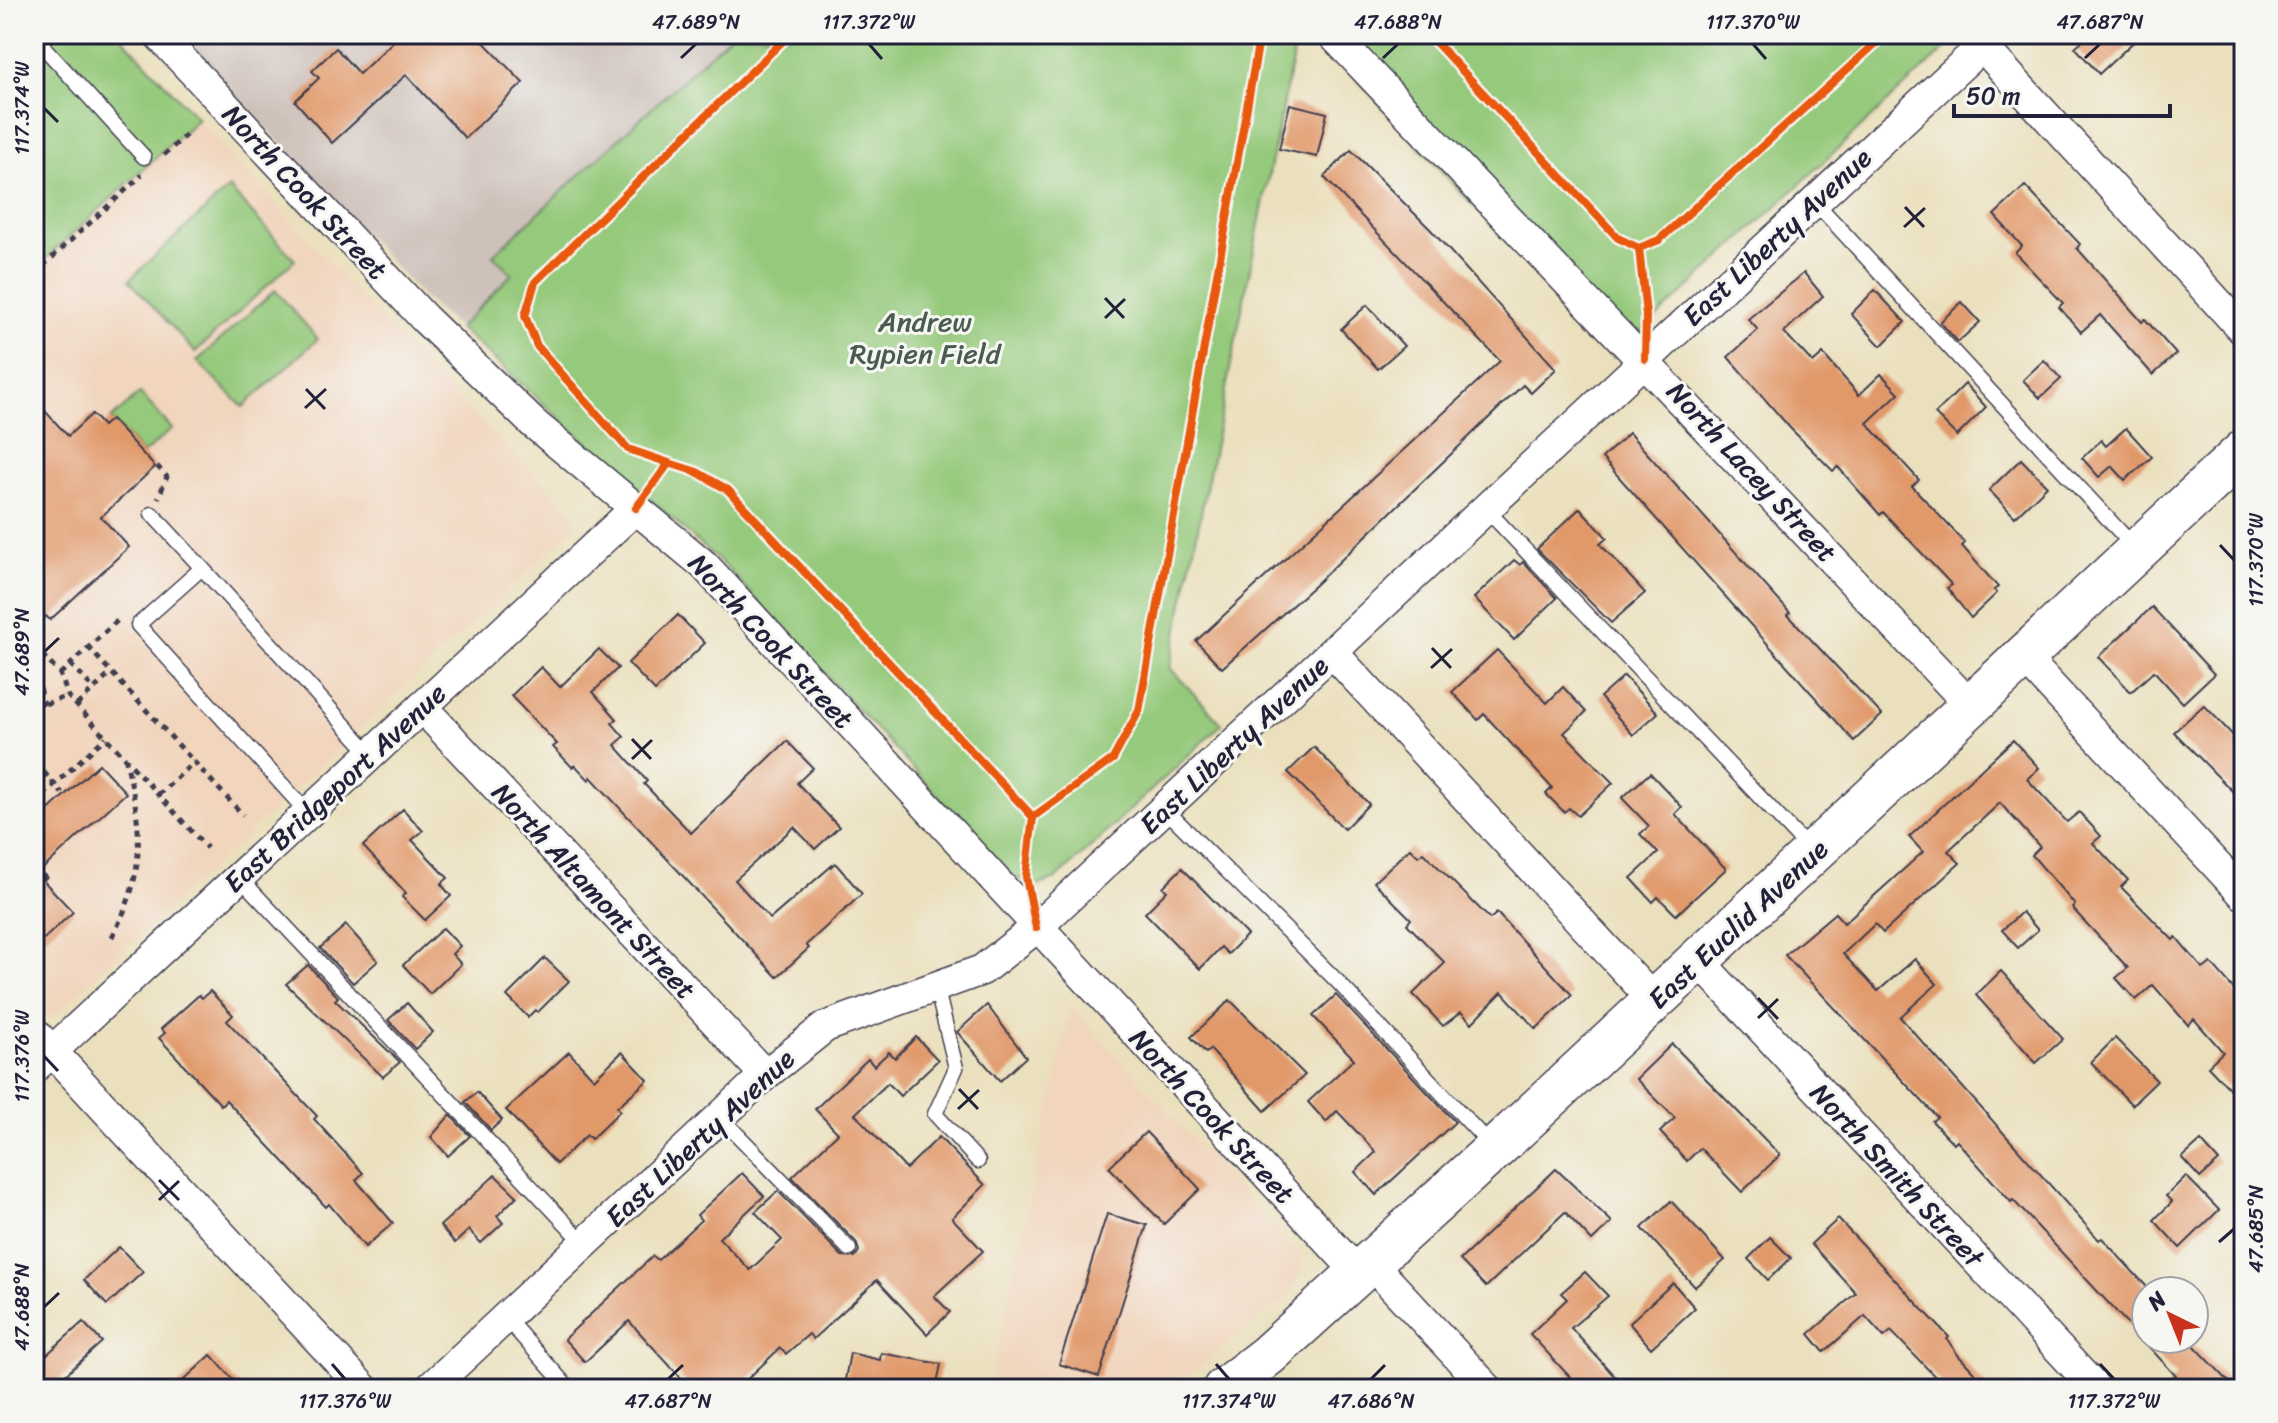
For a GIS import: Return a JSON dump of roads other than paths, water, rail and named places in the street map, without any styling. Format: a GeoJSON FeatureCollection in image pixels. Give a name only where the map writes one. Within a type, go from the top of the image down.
{"type":"FeatureCollection","features":[{"type":"Feature","properties":{"kind":"main road","name":"East Euclid Avenue"},"geometry":{"type":"LineString","coordinates":[[1224,1389],[1268,1355],[1365,1268],[1655,1002],[2022,655],[2244,451]]}},
{"type":"Feature","properties":{"kind":"street","name":"North Cook Street"},"geometry":{"type":"LineString","coordinates":[[158,34],[425,319],[533,423],[704,565],[1036,928],[1365,1268],[1488,1389]]}},
{"type":"Feature","properties":{"kind":"street","name":"North Lacey Street"},"geometry":{"type":"LineString","coordinates":[[1332,34],[1645,359],[1970,705]]}},
{"type":"Feature","properties":{"kind":"street","name":"East Liberty Avenue"},"geometry":{"type":"LineString","coordinates":[[429,1389],[765,1075],[825,1027],[982,970],[1036,928],[1988,40]]}},
{"type":"Feature","properties":{"kind":"street"},"geometry":{"type":"LineString","coordinates":[[1988,40],[2244,331]]}},
{"type":"Feature","properties":{"kind":"street","name":"East Bridgeport Avenue"},"geometry":{"type":"LineString","coordinates":[[40,1051],[239,877],[306,811],[636,508]]}},
{"type":"Feature","properties":{"kind":"street"},"geometry":{"type":"LineString","coordinates":[[1333,653],[1655,1002]]}},
{"type":"Feature","properties":{"kind":"street"},"geometry":{"type":"LineString","coordinates":[[2022,655],[2244,895]]}},
{"type":"Feature","properties":{"kind":"street","name":"North Altamont Street"},"geometry":{"type":"LineString","coordinates":[[422,707],[765,1075]]}},
{"type":"Feature","properties":{"kind":"street","name":"North Smith Street"},"geometry":{"type":"LineString","coordinates":[[1699,961],[2096,1389]]}},
{"type":"Feature","properties":{"kind":"street"},"geometry":{"type":"LineString","coordinates":[[40,1051],[364,1389]]}},
{"type":"Feature","properties":{"kind":"lane"},"geometry":{"type":"LineString","coordinates":[[49,34],[40,43],[149,163]]}},
{"type":"Feature","properties":{"kind":"lane"},"geometry":{"type":"LineString","coordinates":[[1815,202],[2136,549]]}},
{"type":"Feature","properties":{"kind":"lane"},"geometry":{"type":"LineString","coordinates":[[1486,509],[1814,854]]}},
{"type":"Feature","properties":{"kind":"lane"},"geometry":{"type":"LineString","coordinates":[[152,514],[371,754]]}},
{"type":"Feature","properties":{"kind":"lane"},"geometry":{"type":"LineString","coordinates":[[202,568],[138,625],[306,811]]}},
{"type":"Feature","properties":{"kind":"lane"},"geometry":{"type":"LineString","coordinates":[[1165,809],[1338,982],[1494,1150]]}},
{"type":"Feature","properties":{"kind":"lane"},"geometry":{"type":"LineString","coordinates":[[239,877],[585,1244]]}},
{"type":"Feature","properties":{"kind":"lane"},"geometry":{"type":"LineString","coordinates":[[936,986],[956,1068],[935,1114],[978,1161]]}},
{"type":"Feature","properties":{"kind":"lane"},"geometry":{"type":"LineString","coordinates":[[720,1117],[849,1249]]}},
{"type":"Feature","properties":{"kind":"lane"},"geometry":{"type":"LineString","coordinates":[[506,1318],[569,1389]]}},
{"type":"Feature","properties":{"kind":"park label","name":"Andrew Rypien Field"},"geometry":{"type":"Point","coordinates":[925,337]}}]}
